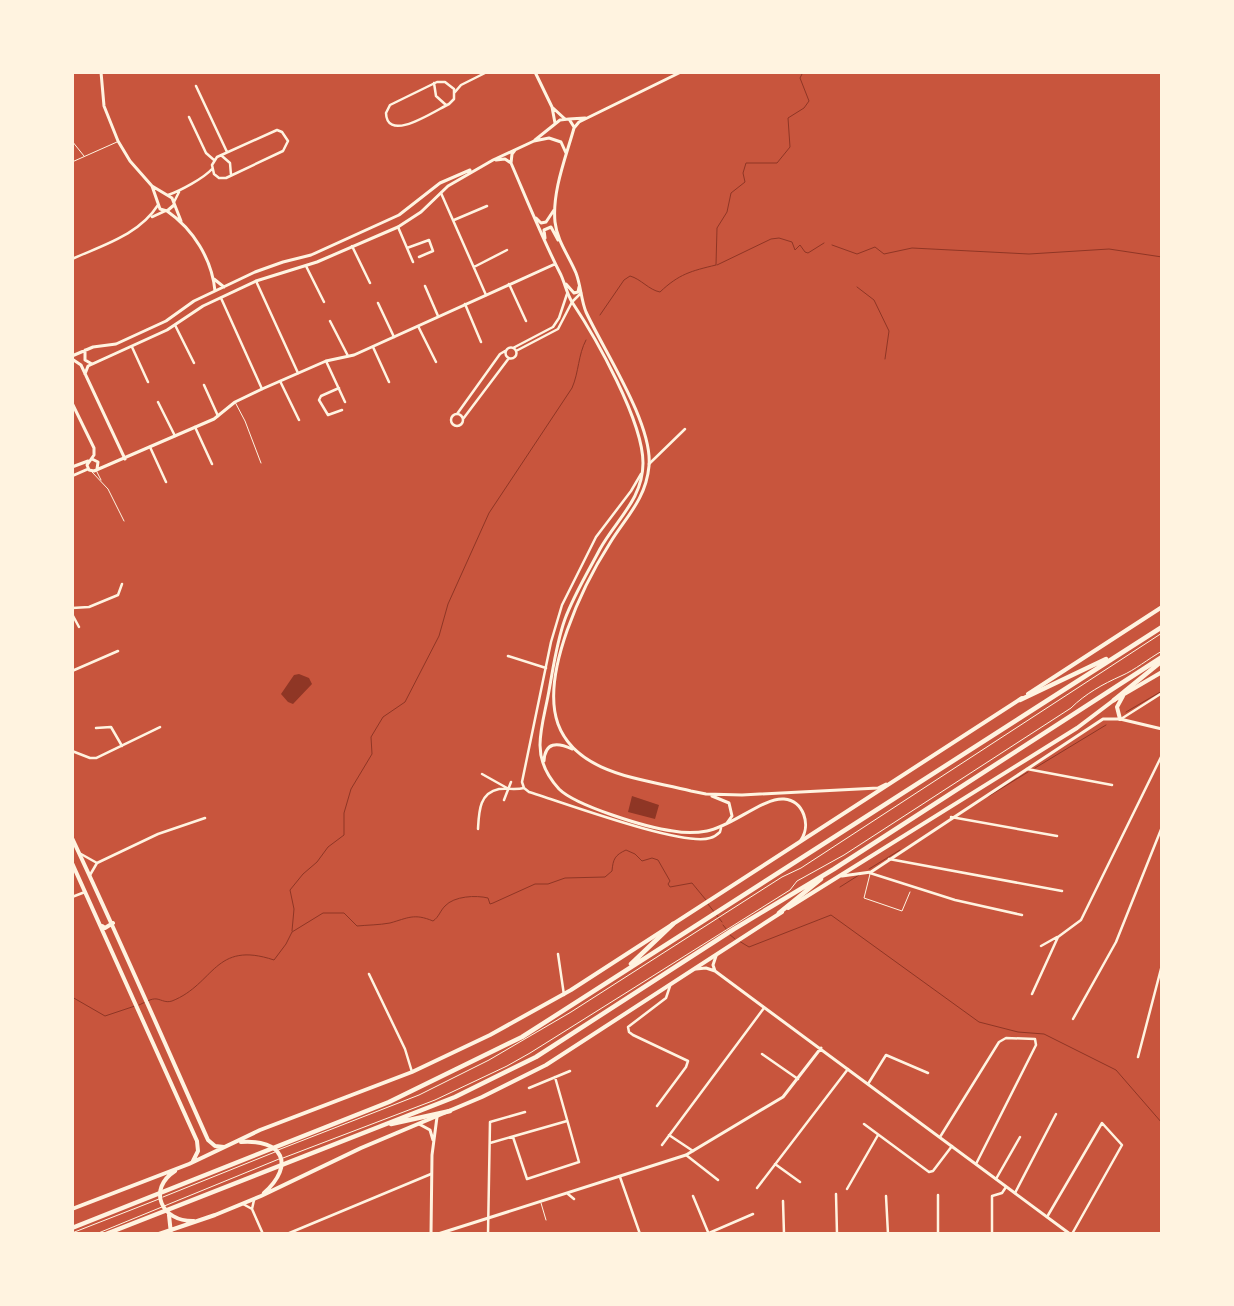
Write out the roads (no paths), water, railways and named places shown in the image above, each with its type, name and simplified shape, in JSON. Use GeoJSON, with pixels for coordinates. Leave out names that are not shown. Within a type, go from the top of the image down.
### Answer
{"type":"FeatureCollection","features":[{"type":"Feature","properties":{"kind":"highway"},"geometry":{"type":"LineString","coordinates":[[72,1228],[166,1193],[389,1102],[522,1037],[625,970],[725,911],[1162,627]]}},
{"type":"Feature","properties":{"kind":"highway"},"geometry":{"type":"LineString","coordinates":[[1020,700],[1119,654]]}},
{"type":"Feature","properties":{"kind":"highway"},"geometry":{"type":"LineString","coordinates":[[106,1234],[156,1211],[286,1159],[455,1097],[536,1057],[733,927],[834,869],[1162,657]]}},
{"type":"Feature","properties":{"kind":"highway"},"geometry":{"type":"LineString","coordinates":[[1114,700],[1162,661]]}},
{"type":"Feature","properties":{"kind":"highway"},"geometry":{"type":"LineString","coordinates":[[779,913],[834,869]]}},
{"type":"Feature","properties":{"kind":"highway"},"geometry":{"type":"LineString","coordinates":[[625,970],[673,924]]}},
{"type":"Feature","properties":{"kind":"highway"},"geometry":{"type":"LineString","coordinates":[[372,1129],[450,1111]]}},
{"type":"Feature","properties":{"kind":"main road"},"geometry":{"type":"LineString","coordinates":[[72,1209],[189,1164],[260,1130],[412,1072],[490,1035],[564,994],[1162,607]]}},
{"type":"Feature","properties":{"kind":"main road"},"geometry":{"type":"LineString","coordinates":[[159,1234],[171,1232],[261,1196],[331,1162],[482,1097],[546,1064],[670,986],[779,913],[1077,728],[1114,700],[1162,672]]}},
{"type":"Feature","properties":{"kind":"main road"},"geometry":{"type":"LineString","coordinates":[[1120,719],[1117,707],[1123,696]]}},
{"type":"Feature","properties":{"kind":"main road"},"geometry":{"type":"LineString","coordinates":[[72,838],[113,923],[148,1008],[208,1140],[215,1146],[229,1146]]}},
{"type":"Feature","properties":{"kind":"main road"},"geometry":{"type":"LineString","coordinates":[[73,863],[197,1141],[197,1155],[189,1164]]}},
{"type":"Feature","properties":{"kind":"main road"},"geometry":{"type":"LineString","coordinates":[[102,926],[105,928],[113,923]]}},
{"type":"Feature","properties":{"kind":"main road"},"geometry":{"type":"LineString","coordinates":[[238,1142],[254,1141],[268,1144],[272,1146],[280,1159],[282,1166],[280,1175],[261,1196]]}},
{"type":"Feature","properties":{"kind":"main road"},"geometry":{"type":"LineString","coordinates":[[171,1232],[170,1215],[161,1201],[162,1186],[171,1173],[181,1166]]}},
{"type":"Feature","properties":{"kind":"main road"},"geometry":{"type":"LineString","coordinates":[[170,1215],[186,1221],[199,1221]]}},
{"type":"Feature","properties":{"kind":"street"},"geometry":{"type":"LineString","coordinates":[[101,72],[104,106],[118,141],[130,162],[152,186],[174,203],[181,221],[198,244],[214,279],[216,291]]}},
{"type":"Feature","properties":{"kind":"street"},"geometry":{"type":"LineString","coordinates":[[460,86],[452,86],[441,81],[390,105],[386,113],[388,123],[393,126],[402,127],[446,105],[454,99],[455,92],[460,86],[487,72]]}},
{"type":"Feature","properties":{"kind":"street"},"geometry":{"type":"LineString","coordinates":[[535,72],[552,107],[555,123]]}},
{"type":"Feature","properties":{"kind":"street"},"geometry":{"type":"LineString","coordinates":[[532,212],[539,222],[546,222],[553,213],[574,128],[585,118],[681,72]]}},
{"type":"Feature","properties":{"kind":"street"},"geometry":{"type":"LineString","coordinates":[[434,84],[436,96],[446,105]]}},
{"type":"Feature","properties":{"kind":"street"},"geometry":{"type":"LineString","coordinates":[[196,86],[228,152]]}},
{"type":"Feature","properties":{"kind":"street"},"geometry":{"type":"LineString","coordinates":[[452,86],[455,92]]}},
{"type":"Feature","properties":{"kind":"street"},"geometry":{"type":"LineString","coordinates":[[552,107],[567,119],[574,128]]}},
{"type":"Feature","properties":{"kind":"street"},"geometry":{"type":"LineString","coordinates":[[189,116],[206,153],[214,160]]}},
{"type":"Feature","properties":{"kind":"street"},"geometry":{"type":"LineString","coordinates":[[125,459],[86,374],[80,364],[72,357],[86,350],[112,345],[168,320],[191,302],[278,263],[317,253],[375,227],[407,211],[446,179],[476,168],[534,141],[555,123],[567,119],[585,118]]}},
{"type":"Feature","properties":{"kind":"street"},"geometry":{"type":"LineString","coordinates":[[150,218],[158,203],[166,195],[179,192],[207,174],[212,169],[214,160],[221,155],[277,130],[285,135],[288,141],[283,151],[230,177],[219,178],[212,169]]}},
{"type":"Feature","properties":{"kind":"street"},"geometry":{"type":"LineString","coordinates":[[534,141],[555,138],[561,142],[567,155]]}},
{"type":"Feature","properties":{"kind":"street"},"geometry":{"type":"LineString","coordinates":[[510,163],[515,150]]}},
{"type":"Feature","properties":{"kind":"street"},"geometry":{"type":"LineString","coordinates":[[221,155],[230,163],[230,177]]}},
{"type":"Feature","properties":{"kind":"street"},"geometry":{"type":"LineString","coordinates":[[493,160],[505,159],[510,163],[572,302],[601,350],[638,430],[643,464],[636,498],[602,546],[564,621],[541,734],[540,750],[546,772],[560,790],[575,800],[631,820],[672,831],[691,833],[721,828],[768,802],[778,799],[788,800],[798,805],[805,817],[805,831],[801,841]]}},
{"type":"Feature","properties":{"kind":"street"},"geometry":{"type":"LineString","coordinates":[[86,374],[88,366],[176,325],[195,310],[256,281],[306,266],[398,227],[416,216],[441,193],[476,168]]}},
{"type":"Feature","properties":{"kind":"street"},"geometry":{"type":"LineString","coordinates":[[207,174],[214,174]]}},
{"type":"Feature","properties":{"kind":"street"},"geometry":{"type":"LineString","coordinates":[[152,186],[158,203],[181,221]]}},
{"type":"Feature","properties":{"kind":"street"},"geometry":{"type":"LineString","coordinates":[[72,259],[125,235],[150,218],[166,211],[174,203],[179,192]]}},
{"type":"Feature","properties":{"kind":"street"},"geometry":{"type":"LineString","coordinates":[[441,193],[486,295]]}},
{"type":"Feature","properties":{"kind":"street"},"geometry":{"type":"LineString","coordinates":[[556,200],[555,223],[576,274],[585,310],[613,364],[643,430],[649,464],[640,500],[601,559],[573,613],[565,637],[554,700],[557,722],[562,733],[575,750],[588,761],[600,767],[724,799],[732,809],[729,822],[721,828],[720,832],[709,839],[664,834],[529,792],[524,788],[522,782],[550,642],[562,604],[596,537],[631,491],[642,473]]}},
{"type":"Feature","properties":{"kind":"street"},"geometry":{"type":"LineString","coordinates":[[453,220],[487,206]]}},
{"type":"Feature","properties":{"kind":"street"},"geometry":{"type":"LineString","coordinates":[[375,227],[379,234]]}},
{"type":"Feature","properties":{"kind":"street"},"geometry":{"type":"LineString","coordinates":[[398,227],[413,262]]}},
{"type":"Feature","properties":{"kind":"street"},"geometry":{"type":"LineString","coordinates":[[545,243],[544,230],[551,227],[563,246]]}},
{"type":"Feature","properties":{"kind":"street"},"geometry":{"type":"LineString","coordinates":[[407,248],[429,240],[433,252],[419,257]]}},
{"type":"Feature","properties":{"kind":"street"},"geometry":{"type":"LineString","coordinates":[[352,246],[370,283]]}},
{"type":"Feature","properties":{"kind":"street"},"geometry":{"type":"LineString","coordinates":[[474,267],[507,250]]}},
{"type":"Feature","properties":{"kind":"street"},"geometry":{"type":"LineString","coordinates":[[72,476],[125,459],[218,416],[235,402],[262,389],[326,360],[348,356],[373,347],[555,264]]}},
{"type":"Feature","properties":{"kind":"street"},"geometry":{"type":"LineString","coordinates":[[306,266],[324,302]]}},
{"type":"Feature","properties":{"kind":"street"},"geometry":{"type":"LineString","coordinates":[[563,280],[576,293],[579,287],[576,274]]}},
{"type":"Feature","properties":{"kind":"street"},"geometry":{"type":"LineString","coordinates":[[214,279],[224,287]]}},
{"type":"Feature","properties":{"kind":"street"},"geometry":{"type":"LineString","coordinates":[[256,281],[298,373]]}},
{"type":"Feature","properties":{"kind":"street"},"geometry":{"type":"LineString","coordinates":[[509,284],[526,321]]}},
{"type":"Feature","properties":{"kind":"street"},"geometry":{"type":"LineString","coordinates":[[425,286],[438,316]]}},
{"type":"Feature","properties":{"kind":"street"},"geometry":{"type":"LineString","coordinates":[[516,351],[515,357],[509,358],[463,419],[460,426],[452,424],[452,417],[457,414],[500,354],[508,348],[513,348],[553,328],[559,318],[568,292]]}},
{"type":"Feature","properties":{"kind":"street"},"geometry":{"type":"LineString","coordinates":[[516,351],[558,329],[572,302],[582,293]]}},
{"type":"Feature","properties":{"kind":"street"},"geometry":{"type":"LineString","coordinates":[[221,298],[262,389]]}},
{"type":"Feature","properties":{"kind":"street"},"geometry":{"type":"LineString","coordinates":[[378,303],[394,337]]}},
{"type":"Feature","properties":{"kind":"street"},"geometry":{"type":"LineString","coordinates":[[465,304],[481,342]]}},
{"type":"Feature","properties":{"kind":"street"},"geometry":{"type":"LineString","coordinates":[[330,321],[348,356]]}},
{"type":"Feature","properties":{"kind":"street"},"geometry":{"type":"LineString","coordinates":[[176,325],[194,363]]}},
{"type":"Feature","properties":{"kind":"street"},"geometry":{"type":"LineString","coordinates":[[418,326],[436,362]]}},
{"type":"Feature","properties":{"kind":"street"},"geometry":{"type":"LineString","coordinates":[[148,329],[152,337]]}},
{"type":"Feature","properties":{"kind":"street"},"geometry":{"type":"LineString","coordinates":[[132,347],[148,382]]}},
{"type":"Feature","properties":{"kind":"street"},"geometry":{"type":"LineString","coordinates":[[373,347],[389,382]]}},
{"type":"Feature","properties":{"kind":"street"},"geometry":{"type":"LineString","coordinates":[[513,348],[516,351]]}},
{"type":"Feature","properties":{"kind":"street"},"geometry":{"type":"LineString","coordinates":[[86,350],[85,360],[92,364]]}},
{"type":"Feature","properties":{"kind":"street"},"geometry":{"type":"LineString","coordinates":[[506,351],[509,358]]}},
{"type":"Feature","properties":{"kind":"street"},"geometry":{"type":"LineString","coordinates":[[326,360],[345,402]]}},
{"type":"Feature","properties":{"kind":"street"},"geometry":{"type":"LineString","coordinates":[[280,381],[299,420]]}},
{"type":"Feature","properties":{"kind":"street"},"geometry":{"type":"LineString","coordinates":[[204,385],[218,416]]}},
{"type":"Feature","properties":{"kind":"street"},"geometry":{"type":"LineString","coordinates":[[339,388],[321,396],[319,400],[328,415],[342,410]]}},
{"type":"Feature","properties":{"kind":"street"},"geometry":{"type":"LineString","coordinates":[[158,402],[175,436]]}},
{"type":"Feature","properties":{"kind":"street"},"geometry":{"type":"LineString","coordinates":[[72,403],[94,448],[89,470]]}},
{"type":"Feature","properties":{"kind":"street"},"geometry":{"type":"LineString","coordinates":[[457,414],[463,419]]}},
{"type":"Feature","properties":{"kind":"street"},"geometry":{"type":"LineString","coordinates":[[195,427],[212,464]]}},
{"type":"Feature","properties":{"kind":"street"},"geometry":{"type":"LineString","coordinates":[[649,464],[685,429]]}},
{"type":"Feature","properties":{"kind":"street"},"geometry":{"type":"LineString","coordinates":[[150,447],[166,482]]}},
{"type":"Feature","properties":{"kind":"street"},"geometry":{"type":"LineString","coordinates":[[72,467],[90,460],[98,462],[97,469]]}},
{"type":"Feature","properties":{"kind":"street"},"geometry":{"type":"LineString","coordinates":[[72,608],[89,607],[118,595],[122,584]]}},
{"type":"Feature","properties":{"kind":"street"},"geometry":{"type":"LineString","coordinates":[[72,614],[79,628]]}},
{"type":"Feature","properties":{"kind":"street"},"geometry":{"type":"LineString","coordinates":[[72,671],[118,651]]}},
{"type":"Feature","properties":{"kind":"street"},"geometry":{"type":"LineString","coordinates":[[508,656],[546,668]]}},
{"type":"Feature","properties":{"kind":"street"},"geometry":{"type":"LineString","coordinates":[[1120,719],[1162,693]]}},
{"type":"Feature","properties":{"kind":"street"},"geometry":{"type":"LineString","coordinates":[[870,873],[952,816],[1100,720],[1120,719],[1162,729]]}},
{"type":"Feature","properties":{"kind":"street"},"geometry":{"type":"LineString","coordinates":[[96,728],[111,727],[122,746]]}},
{"type":"Feature","properties":{"kind":"street"},"geometry":{"type":"LineString","coordinates":[[72,751],[90,758],[96,758],[160,727]]}},
{"type":"Feature","properties":{"kind":"street"},"geometry":{"type":"LineString","coordinates":[[544,764],[547,748],[551,744],[558,743],[575,750]]}},
{"type":"Feature","properties":{"kind":"street"},"geometry":{"type":"LineString","coordinates":[[1041,946],[1058,937],[1081,920],[1162,755]]}},
{"type":"Feature","properties":{"kind":"street"},"geometry":{"type":"LineString","coordinates":[[1027,769],[1112,785]]}},
{"type":"Feature","properties":{"kind":"street"},"geometry":{"type":"LineString","coordinates":[[482,774],[509,789]]}},
{"type":"Feature","properties":{"kind":"street"},"geometry":{"type":"LineString","coordinates":[[706,794],[742,795],[878,788],[896,780]]}},
{"type":"Feature","properties":{"kind":"street"},"geometry":{"type":"LineString","coordinates":[[504,800],[511,782]]}},
{"type":"Feature","properties":{"kind":"street"},"geometry":{"type":"LineString","coordinates":[[478,828],[484,797],[497,790],[524,788]]}},
{"type":"Feature","properties":{"kind":"street"},"geometry":{"type":"LineString","coordinates":[[952,816],[1057,836]]}},
{"type":"Feature","properties":{"kind":"street"},"geometry":{"type":"LineString","coordinates":[[90,875],[97,863],[158,834],[172,831],[205,818]]}},
{"type":"Feature","properties":{"kind":"street"},"geometry":{"type":"LineString","coordinates":[[1073,1019],[1116,942],[1162,827]]}},
{"type":"Feature","properties":{"kind":"street"},"geometry":{"type":"LineString","coordinates":[[80,854],[97,863]]}},
{"type":"Feature","properties":{"kind":"street"},"geometry":{"type":"LineString","coordinates":[[888,859],[1062,891]]}},
{"type":"Feature","properties":{"kind":"street"},"geometry":{"type":"LineString","coordinates":[[839,876],[870,873],[946,898],[1022,915]]}},
{"type":"Feature","properties":{"kind":"street"},"geometry":{"type":"LineString","coordinates":[[72,897],[86,892]]}},
{"type":"Feature","properties":{"kind":"street"},"geometry":{"type":"LineString","coordinates":[[1032,994],[1058,937]]}},
{"type":"Feature","properties":{"kind":"street"},"geometry":{"type":"LineString","coordinates":[[558,954],[564,994]]}},
{"type":"Feature","properties":{"kind":"street"},"geometry":{"type":"LineString","coordinates":[[715,971],[713,963],[717,954]]}},
{"type":"Feature","properties":{"kind":"street"},"geometry":{"type":"LineString","coordinates":[[1138,1057],[1162,965]]}},
{"type":"Feature","properties":{"kind":"street"},"geometry":{"type":"LineString","coordinates":[[695,969],[706,968],[715,971],[821,1048],[1006,1188],[1071,1234],[1121,1146],[1121,1142],[1102,1123],[1047,1216]]}},
{"type":"Feature","properties":{"kind":"street"},"geometry":{"type":"LineString","coordinates":[[369,974],[404,1049],[412,1072]]}},
{"type":"Feature","properties":{"kind":"street"},"geometry":{"type":"LineString","coordinates":[[657,1106],[686,1067],[688,1061],[633,1035],[628,1027],[666,998],[670,986]]}},
{"type":"Feature","properties":{"kind":"street"},"geometry":{"type":"LineString","coordinates":[[662,1145],[764,1008]]}},
{"type":"Feature","properties":{"kind":"street"},"geometry":{"type":"LineString","coordinates":[[940,1137],[999,1042],[1006,1038],[1035,1039],[1036,1045],[976,1164]]}},
{"type":"Feature","properties":{"kind":"street"},"geometry":{"type":"LineString","coordinates":[[438,1234],[686,1155],[779,1100],[798,1079],[821,1048]]}},
{"type":"Feature","properties":{"kind":"street"},"geometry":{"type":"LineString","coordinates":[[762,1054],[798,1079]]}},
{"type":"Feature","properties":{"kind":"street"},"geometry":{"type":"LineString","coordinates":[[868,1084],[886,1055],[928,1073]]}},
{"type":"Feature","properties":{"kind":"street"},"geometry":{"type":"LineString","coordinates":[[757,1188],[848,1069]]}},
{"type":"Feature","properties":{"kind":"street"},"geometry":{"type":"LineString","coordinates":[[529,1088],[570,1071]]}},
{"type":"Feature","properties":{"kind":"street"},"geometry":{"type":"LineString","coordinates":[[513,1137],[525,1177],[530,1179],[580,1162],[555,1077]]}},
{"type":"Feature","properties":{"kind":"street"},"geometry":{"type":"LineString","coordinates":[[488,1234],[490,1122],[525,1112]]}},
{"type":"Feature","properties":{"kind":"street"},"geometry":{"type":"LineString","coordinates":[[1015,1194],[1056,1114]]}},
{"type":"Feature","properties":{"kind":"street"},"geometry":{"type":"LineString","coordinates":[[432,1234],[434,1143],[437,1116]]}},
{"type":"Feature","properties":{"kind":"street"},"geometry":{"type":"LineString","coordinates":[[490,1143],[568,1121]]}},
{"type":"Feature","properties":{"kind":"street"},"geometry":{"type":"LineString","coordinates":[[418,1124],[430,1130],[434,1143]]}},
{"type":"Feature","properties":{"kind":"street"},"geometry":{"type":"LineString","coordinates":[[864,1124],[929,1172],[933,1171],[952,1146]]}},
{"type":"Feature","properties":{"kind":"street"},"geometry":{"type":"LineString","coordinates":[[669,1135],[693,1151]]}},
{"type":"Feature","properties":{"kind":"street"},"geometry":{"type":"LineString","coordinates":[[847,1189],[878,1135]]}},
{"type":"Feature","properties":{"kind":"street"},"geometry":{"type":"LineString","coordinates":[[996,1179],[1020,1137]]}},
{"type":"Feature","properties":{"kind":"street"},"geometry":{"type":"LineString","coordinates":[[686,1155],[718,1180]]}},
{"type":"Feature","properties":{"kind":"street"},"geometry":{"type":"LineString","coordinates":[[775,1164],[800,1182]]}},
{"type":"Feature","properties":{"kind":"street"},"geometry":{"type":"LineString","coordinates":[[287,1234],[433,1174]]}},
{"type":"Feature","properties":{"kind":"street"},"geometry":{"type":"LineString","coordinates":[[620,1177],[640,1234]]}},
{"type":"Feature","properties":{"kind":"street"},"geometry":{"type":"LineString","coordinates":[[992,1234],[992,1196],[1002,1193],[1006,1188]]}},
{"type":"Feature","properties":{"kind":"street"},"geometry":{"type":"LineString","coordinates":[[836,1194],[836,1234]]}},
{"type":"Feature","properties":{"kind":"street"},"geometry":{"type":"LineString","coordinates":[[938,1195],[938,1234]]}},
{"type":"Feature","properties":{"kind":"street"},"geometry":{"type":"LineString","coordinates":[[693,1196],[709,1233],[753,1214]]}},
{"type":"Feature","properties":{"kind":"street"},"geometry":{"type":"LineString","coordinates":[[886,1196],[888,1234]]}},
{"type":"Feature","properties":{"kind":"street"},"geometry":{"type":"LineString","coordinates":[[254,1199],[252,1209],[263,1234]]}},
{"type":"Feature","properties":{"kind":"street"},"geometry":{"type":"LineString","coordinates":[[783,1201],[784,1234]]}},
{"type":"Feature","properties":{"kind":"street"},"geometry":{"type":"LineString","coordinates":[[242,1204],[252,1209]]}},
{"type":"Feature","properties":{"kind":"lane"},"geometry":{"type":"LineString","coordinates":[[72,162],[118,141]]}},
{"type":"Feature","properties":{"kind":"lane"},"geometry":{"type":"LineString","coordinates":[[72,142],[84,156]]}},
{"type":"Feature","properties":{"kind":"lane"},"geometry":{"type":"LineString","coordinates":[[235,402],[246,421],[261,463]]}},
{"type":"Feature","properties":{"kind":"lane"},"geometry":{"type":"LineString","coordinates":[[97,469],[101,481]]}},
{"type":"Feature","properties":{"kind":"lane"},"geometry":{"type":"LineString","coordinates":[[89,470],[108,489],[124,520]]}},
{"type":"Feature","properties":{"kind":"lane"},"geometry":{"type":"LineString","coordinates":[[725,911],[801,868],[831,846],[1162,632]]}},
{"type":"Feature","properties":{"kind":"lane"},"geometry":{"type":"LineString","coordinates":[[733,927],[790,890],[797,881],[844,855],[1063,714],[1080,699],[1162,650]]}},
{"type":"Feature","properties":{"kind":"lane"},"geometry":{"type":"LineString","coordinates":[[870,873],[864,898],[902,911],[910,892]]}},
{"type":"Feature","properties":{"kind":"lane"},"geometry":{"type":"LineString","coordinates":[[281,1147],[419,1095],[489,1060],[571,1012],[708,921]]}},
{"type":"Feature","properties":{"kind":"lane"},"geometry":{"type":"LineString","coordinates":[[286,1159],[435,1100],[507,1066],[719,936]]}},
{"type":"Feature","properties":{"kind":"lane"},"geometry":{"type":"LineString","coordinates":[[72,1233],[150,1199]]}},
{"type":"Feature","properties":{"kind":"lane"},"geometry":{"type":"LineString","coordinates":[[541,1202],[546,1220]]}},
{"type":"Feature","properties":{"kind":"lane"},"geometry":{"type":"LineString","coordinates":[[96,1234],[156,1211]]}},
{"type":"Feature","properties":{"kind":"waterway"},"geometry":{"type":"LineString","coordinates":[[600,315],[624,280],[630,276],[660,292],[673,281],[686,274],[716,265],[717,228],[727,212],[731,193],[745,182],[743,173],[746,163],[777,163],[790,147],[788,118],[804,108],[809,101],[800,78],[803,72]]}},
{"type":"Feature","properties":{"kind":"waterway"},"geometry":{"type":"LineString","coordinates":[[717,265],[771,239],[779,238],[792,242],[795,250],[800,245],[808,253],[824,243]]}},
{"type":"Feature","properties":{"kind":"waterway"},"geometry":{"type":"LineString","coordinates":[[832,245],[857,254],[875,247],[884,254],[912,248],[1029,254],[1109,249],[1162,257]]}},
{"type":"Feature","properties":{"kind":"waterway"},"geometry":{"type":"LineString","coordinates":[[857,287],[874,300],[889,331],[885,359]]}},
{"type":"Feature","properties":{"kind":"waterway"},"geometry":{"type":"LineString","coordinates":[[292,931],[294,909],[290,890],[303,874],[317,862],[328,847],[344,835],[344,813],[351,789],[372,754],[371,737],[383,717],[405,702],[439,636],[448,604],[489,513],[572,388],[586,340]]}},
{"type":"Feature","properties":{"kind":"waterway"},"geometry":{"type":"LineString","coordinates":[[1126,712],[1162,691]]}},
{"type":"Feature","properties":{"kind":"waterway"},"geometry":{"type":"LineString","coordinates":[[1035,768],[1106,725]]}},
{"type":"Feature","properties":{"kind":"waterway"},"geometry":{"type":"LineString","coordinates":[[989,796],[1028,772]]}},
{"type":"Feature","properties":{"kind":"waterway"},"geometry":{"type":"LineString","coordinates":[[139,1005],[155,999],[166,1002],[172,1001],[186,994],[227,960],[239,956],[254,955],[274,960],[292,932],[323,913],[344,913],[357,926],[386,924],[416,917],[433,921],[445,906],[459,898],[483,897],[488,898],[490,904],[535,884],[548,884],[565,878],[605,877],[612,871],[615,858],[626,850],[635,854],[642,861],[652,858],[658,860],[670,881],[668,884],[670,887],[692,883],[706,900]]}},
{"type":"Feature","properties":{"kind":"waterway"},"geometry":{"type":"LineString","coordinates":[[869,869],[900,850]]}},
{"type":"Feature","properties":{"kind":"waterway"},"geometry":{"type":"LineString","coordinates":[[840,887],[859,875]]}},
{"type":"Feature","properties":{"kind":"waterway"},"geometry":{"type":"LineString","coordinates":[[708,904],[722,922]]}},
{"type":"Feature","properties":{"kind":"waterway"},"geometry":{"type":"LineString","coordinates":[[739,941],[749,947],[831,915],[979,1022],[1018,1032],[1044,1034],[1116,1070],[1162,1123]]}},
{"type":"Feature","properties":{"kind":"waterway"},"geometry":{"type":"LineString","coordinates":[[723,925],[727,930]]}},
{"type":"Feature","properties":{"kind":"waterway"},"geometry":{"type":"LineString","coordinates":[[729,934],[735,939]]}},
{"type":"Feature","properties":{"kind":"waterway"},"geometry":{"type":"LineString","coordinates":[[72,997],[105,1016],[135,1006]]}}]}
